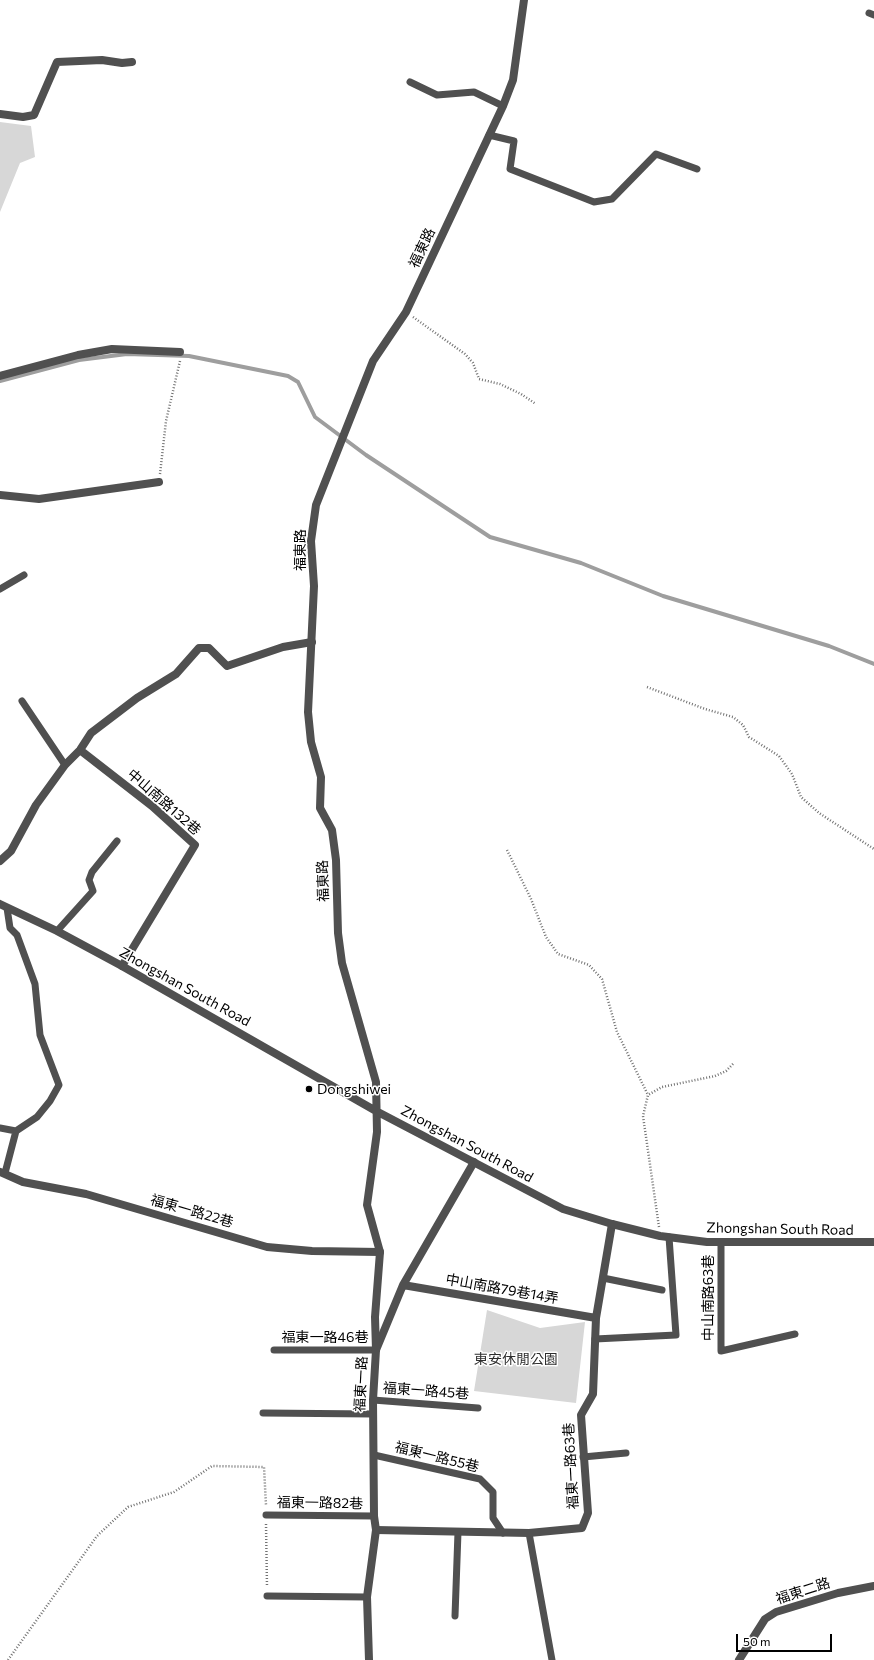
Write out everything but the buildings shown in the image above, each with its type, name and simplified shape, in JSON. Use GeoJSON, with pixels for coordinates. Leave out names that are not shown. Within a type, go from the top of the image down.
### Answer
{"type":"FeatureCollection","features":[{"type":"Feature","properties":{"kind":"street","name":"福東路"},"geometry":{"type":"LineString","coordinates":[[376,1111],[376,1082],[342,963],[338,933],[336,860],[332,830],[320,808],[321,777],[311,742],[308,712],[314,586],[310,541],[316,506],[373,361],[406,312],[503,106],[513,80],[524,0]]}},
{"type":"Feature","properties":{"kind":"street"},"geometry":{"type":"LineString","coordinates":[[0,114],[23,117],[34,115],[57,62],[102,60],[122,63],[132,62]]}},
{"type":"Feature","properties":{"kind":"street"},"geometry":{"type":"LineString","coordinates":[[0,376],[78,355],[112,349],[180,352]]}},
{"type":"Feature","properties":{"kind":"street"},"geometry":{"type":"LineString","coordinates":[[0,495],[39,499],[159,482]]}},
{"type":"Feature","properties":{"kind":"street"},"geometry":{"type":"LineString","coordinates":[[0,861],[11,851],[36,805],[65,765],[80,750],[90,734],[137,698],[176,674],[199,648],[209,648],[227,666],[283,647],[312,642]]}},
{"type":"Feature","properties":{"kind":"street","name":"中山南路132巷"},"geometry":{"type":"LineString","coordinates":[[80,750],[152,806],[195,845],[122,966]]}},
{"type":"Feature","properties":{"kind":"street","name":"Zhongshan South Road"},"geometry":{"type":"LineString","coordinates":[[4,906],[57,931],[122,966],[376,1111],[563,1209],[612,1224],[669,1237],[721,1242],[874,1242]]}},
{"type":"Feature","properties":{"kind":"street","name":"福東一路"},"geometry":{"type":"LineString","coordinates":[[369,1660],[367,1597],[376,1530],[374,1516],[372,1414],[376,1350],[375,1317],[380,1252],[367,1205],[377,1132],[376,1111]]}},
{"type":"Feature","properties":{"kind":"street"},"geometry":{"type":"LineString","coordinates":[[376,1350],[403,1285],[474,1162]]}},
{"type":"Feature","properties":{"kind":"street","name":"福東一路22巷"},"geometry":{"type":"LineString","coordinates":[[2,1172],[23,1182],[86,1194],[267,1247],[312,1251],[380,1252]]}},
{"type":"Feature","properties":{"kind":"street","name":"福東一路63巷"},"geometry":{"type":"LineString","coordinates":[[376,1530],[529,1533],[582,1528],[588,1513],[581,1415],[593,1394],[596,1318],[612,1224]]}},
{"type":"Feature","properties":{"kind":"street","name":"中山南路79巷14弄"},"geometry":{"type":"LineString","coordinates":[[403,1285],[596,1318]]}},
{"type":"Feature","properties":{"kind":"street","name":"福東二路"},"geometry":{"type":"LineString","coordinates":[[739,1660],[765,1619],[776,1612],[838,1593],[874,1586]]}},
{"type":"Feature","properties":{"kind":"lane"},"geometry":{"type":"LineString","coordinates":[[410,82],[437,95],[474,92],[503,106]]}},
{"type":"Feature","properties":{"kind":"lane"},"geometry":{"type":"LineString","coordinates":[[489,135],[514,141],[510,169],[594,202],[612,199],[656,154],[697,169]]}},
{"type":"Feature","properties":{"kind":"lane"},"geometry":{"type":"LineString","coordinates":[[0,589],[24,575]]}},
{"type":"Feature","properties":{"kind":"lane"},"geometry":{"type":"LineString","coordinates":[[22,701],[65,765]]}},
{"type":"Feature","properties":{"kind":"lane"},"geometry":{"type":"LineString","coordinates":[[57,931],[93,891],[89,880],[92,872],[117,841]]}},
{"type":"Feature","properties":{"kind":"lane"},"geometry":{"type":"LineString","coordinates":[[2,1172],[16,1131],[36,1117],[50,1100],[59,1085],[40,1035],[35,984],[17,935],[10,928],[4,906]]}},
{"type":"Feature","properties":{"kind":"lane"},"geometry":{"type":"LineString","coordinates":[[0,1128],[16,1131]]}},
{"type":"Feature","properties":{"kind":"lane"},"geometry":{"type":"LineString","coordinates":[[595,1339],[676,1335],[669,1237]]}},
{"type":"Feature","properties":{"kind":"lane","name":"中山南路63巷"},"geometry":{"type":"LineString","coordinates":[[721,1242],[721,1351],[795,1334]]}},
{"type":"Feature","properties":{"kind":"lane"},"geometry":{"type":"LineString","coordinates":[[603,1278],[662,1290]]}},
{"type":"Feature","properties":{"kind":"lane","name":"福東一路46巷"},"geometry":{"type":"LineString","coordinates":[[274,1350],[376,1350]]}},
{"type":"Feature","properties":{"kind":"lane","name":"福東一路45巷"},"geometry":{"type":"LineString","coordinates":[[373,1400],[478,1408]]}},
{"type":"Feature","properties":{"kind":"lane"},"geometry":{"type":"LineString","coordinates":[[263,1413],[372,1414]]}},
{"type":"Feature","properties":{"kind":"lane"},"geometry":{"type":"LineString","coordinates":[[583,1458],[626,1453]]}},
{"type":"Feature","properties":{"kind":"lane","name":"福東一路55巷"},"geometry":{"type":"LineString","coordinates":[[374,1455],[480,1479],[493,1492],[493,1518],[503,1533]]}},
{"type":"Feature","properties":{"kind":"lane","name":"福東一路82巷"},"geometry":{"type":"LineString","coordinates":[[266,1515],[374,1516]]}},
{"type":"Feature","properties":{"kind":"lane"},"geometry":{"type":"LineString","coordinates":[[456,1616],[458,1532]]}},
{"type":"Feature","properties":{"kind":"lane"},"geometry":{"type":"LineString","coordinates":[[529,1533],[552,1660]]}},
{"type":"Feature","properties":{"kind":"lane"},"geometry":{"type":"LineString","coordinates":[[267,1596],[367,1597]]}},
{"type":"Feature","properties":{"kind":"path"},"geometry":{"type":"LineString","coordinates":[[406,312],[466,354],[473,363],[479,379],[500,384],[521,394],[536,404]]}},
{"type":"Feature","properties":{"kind":"path"},"geometry":{"type":"LineString","coordinates":[[159,482],[166,421],[179,368]]}},
{"type":"Feature","properties":{"kind":"path"},"geometry":{"type":"LineString","coordinates":[[647,686],[705,709],[733,717],[743,725],[749,737],[779,756],[792,774],[801,797],[819,813],[874,849]]}},
{"type":"Feature","properties":{"kind":"path"},"geometry":{"type":"LineString","coordinates":[[507,850],[531,899],[546,937],[558,954],[589,965],[602,979],[617,1032],[648,1095],[643,1116],[660,1236]]}},
{"type":"Feature","properties":{"kind":"path"},"geometry":{"type":"LineString","coordinates":[[648,1095],[662,1087],[715,1076],[726,1071],[734,1063]]}},
{"type":"Feature","properties":{"kind":"path"},"geometry":{"type":"LineString","coordinates":[[8,1660],[97,1536],[128,1507],[174,1492],[212,1466],[264,1467],[267,1596]]}},
{"type":"Feature","properties":{"kind":"green space"},"geometry":{"type":"Polygon","coordinates":[[[0,122],[31,126],[35,157],[20,163],[0,212],[0,122]]]}},
{"type":"Feature","properties":{"kind":"green space","name":"東安休閒公園"},"geometry":{"type":"Polygon","coordinates":[[[487,1310],[540,1328],[585,1322],[576,1403],[474,1391],[487,1310]]]}},
{"type":"Feature","properties":{"kind":"waterway"},"geometry":{"type":"LineString","coordinates":[[0,381],[79,360],[127,354],[189,356],[288,376],[298,382],[315,417],[366,455],[490,537],[581,563],[663,596],[829,646],[874,664]]}},
{"type":"Feature","properties":{"kind":"place","name":"Dongshiwei"},"geometry":{"type":"Point","coordinates":[309,1089]}}]}
